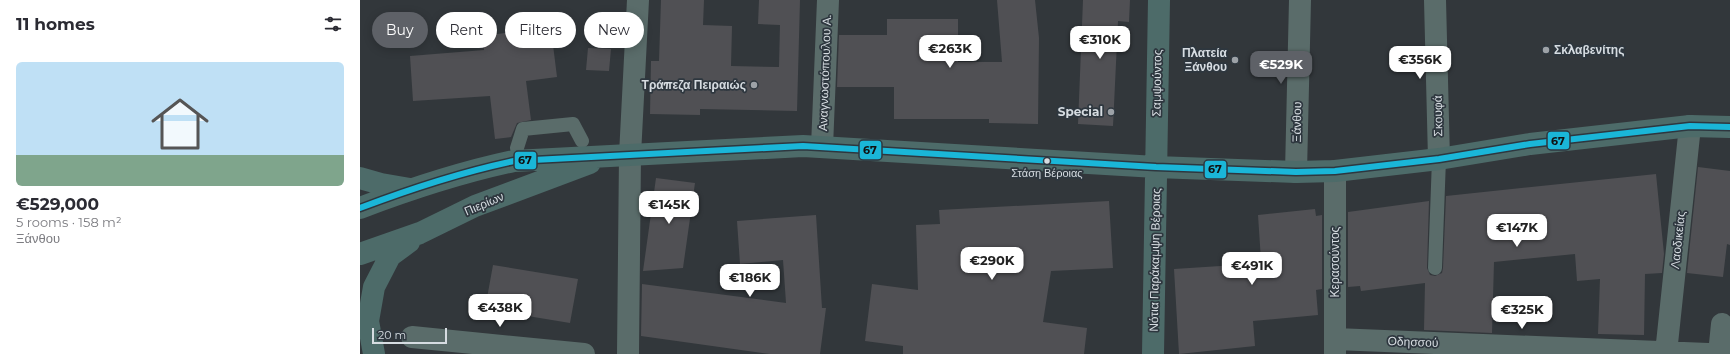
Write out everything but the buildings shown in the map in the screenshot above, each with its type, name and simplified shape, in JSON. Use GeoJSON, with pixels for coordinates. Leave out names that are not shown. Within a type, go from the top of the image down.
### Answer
{"type":"FeatureCollection","features":[{"type":"Feature","properties":{"kind":"main road","name":"Σαμψούντος"},"geometry":{"type":"LineString","coordinates":[[1156,167],[1159,0]]}},
{"type":"Feature","properties":{"kind":"main road","name":"Πιερίων"},"geometry":{"type":"LineString","coordinates":[[360,208],[411,189],[489,166],[514,161],[803,146],[1156,167],[1296,172],[1335,170],[1439,159],[1530,144],[1690,126],[1730,127]]}},
{"type":"Feature","properties":{"kind":"main road","name":"Πιερίων"},"geometry":{"type":"LineString","coordinates":[[360,254],[420,233],[475,206],[608,156]]}},
{"type":"Feature","properties":{"kind":"main road","name":"Νότια Παράκαμψη Βέροιας"},"geometry":{"type":"LineString","coordinates":[[1153,354],[1156,167]]}},
{"type":"Feature","properties":{"kind":"main road"},"geometry":{"type":"LineString","coordinates":[[360,178],[381,184],[411,189]]}},
{"type":"Feature","properties":{"kind":"main road"},"geometry":{"type":"LineString","coordinates":[[374,354],[368,321],[374,287],[390,256],[420,233]]}},
{"type":"Feature","properties":{"kind":"main road"},"geometry":{"type":"LineString","coordinates":[[360,322],[374,354]]}},
{"type":"Feature","properties":{"kind":"street"},"geometry":{"type":"LineString","coordinates":[[628,354],[630,155],[638,0]]}},
{"type":"Feature","properties":{"kind":"street","name":"Αναγνωστόπουλου Α."},"geometry":{"type":"LineString","coordinates":[[822,147],[828,0]]}},
{"type":"Feature","properties":{"kind":"street","name":"Ξάνθου"},"geometry":{"type":"LineString","coordinates":[[1296,172],[1300,0]]}},
{"type":"Feature","properties":{"kind":"street","name":"Σκουφά"},"geometry":{"type":"LineString","coordinates":[[1435,0],[1439,159]]}},
{"type":"Feature","properties":{"kind":"street","name":"Λαοδικείας"},"geometry":{"type":"LineString","coordinates":[[1666,353],[1690,126]]}},
{"type":"Feature","properties":{"kind":"street","name":"Κερασούντος"},"geometry":{"type":"LineString","coordinates":[[1335,170],[1335,346]]}},
{"type":"Feature","properties":{"kind":"street"},"geometry":{"type":"LineString","coordinates":[[1719,354],[1722,324]]}},
{"type":"Feature","properties":{"kind":"street"},"geometry":{"type":"LineString","coordinates":[[412,337],[584,354]]}},
{"type":"Feature","properties":{"kind":"street","name":"Οδησσού"},"geometry":{"type":"LineString","coordinates":[[1335,346],[1708,354]]}},
{"type":"Feature","properties":{"kind":"lane"},"geometry":{"type":"LineString","coordinates":[[517,148],[523,129],[530,128],[573,124],[582,141]]}},
{"type":"Feature","properties":{"kind":"lane"},"geometry":{"type":"LineString","coordinates":[[1435,268],[1439,159]]}},
{"type":"Feature","properties":{"kind":"transit line","name":"67"},"geometry":{"type":"LineString","coordinates":[[360,208],[398,194],[475,170],[514,161],[803,146],[1156,167],[1296,172],[1335,171],[1439,159],[1530,144],[1690,126],[1730,127]]}},
{"type":"Feature","properties":{"kind":"place","name":"Σκλαβενίτης"},"geometry":{"type":"Point","coordinates":[1546,50]}},
{"type":"Feature","properties":{"kind":"place","name":"Πλατεία Ξάνθου"},"geometry":{"type":"Point","coordinates":[1235,60]}},
{"type":"Feature","properties":{"kind":"place","name":"Τράπεζα Πειραιώς"},"geometry":{"type":"Point","coordinates":[754,85]}},
{"type":"Feature","properties":{"kind":"place","name":"Special"},"geometry":{"type":"Point","coordinates":[1111,112]}},
{"type":"Feature","properties":{"kind":"place","name":"Στάση Βέροιας"},"geometry":{"type":"Point","coordinates":[1047,161]}}]}
